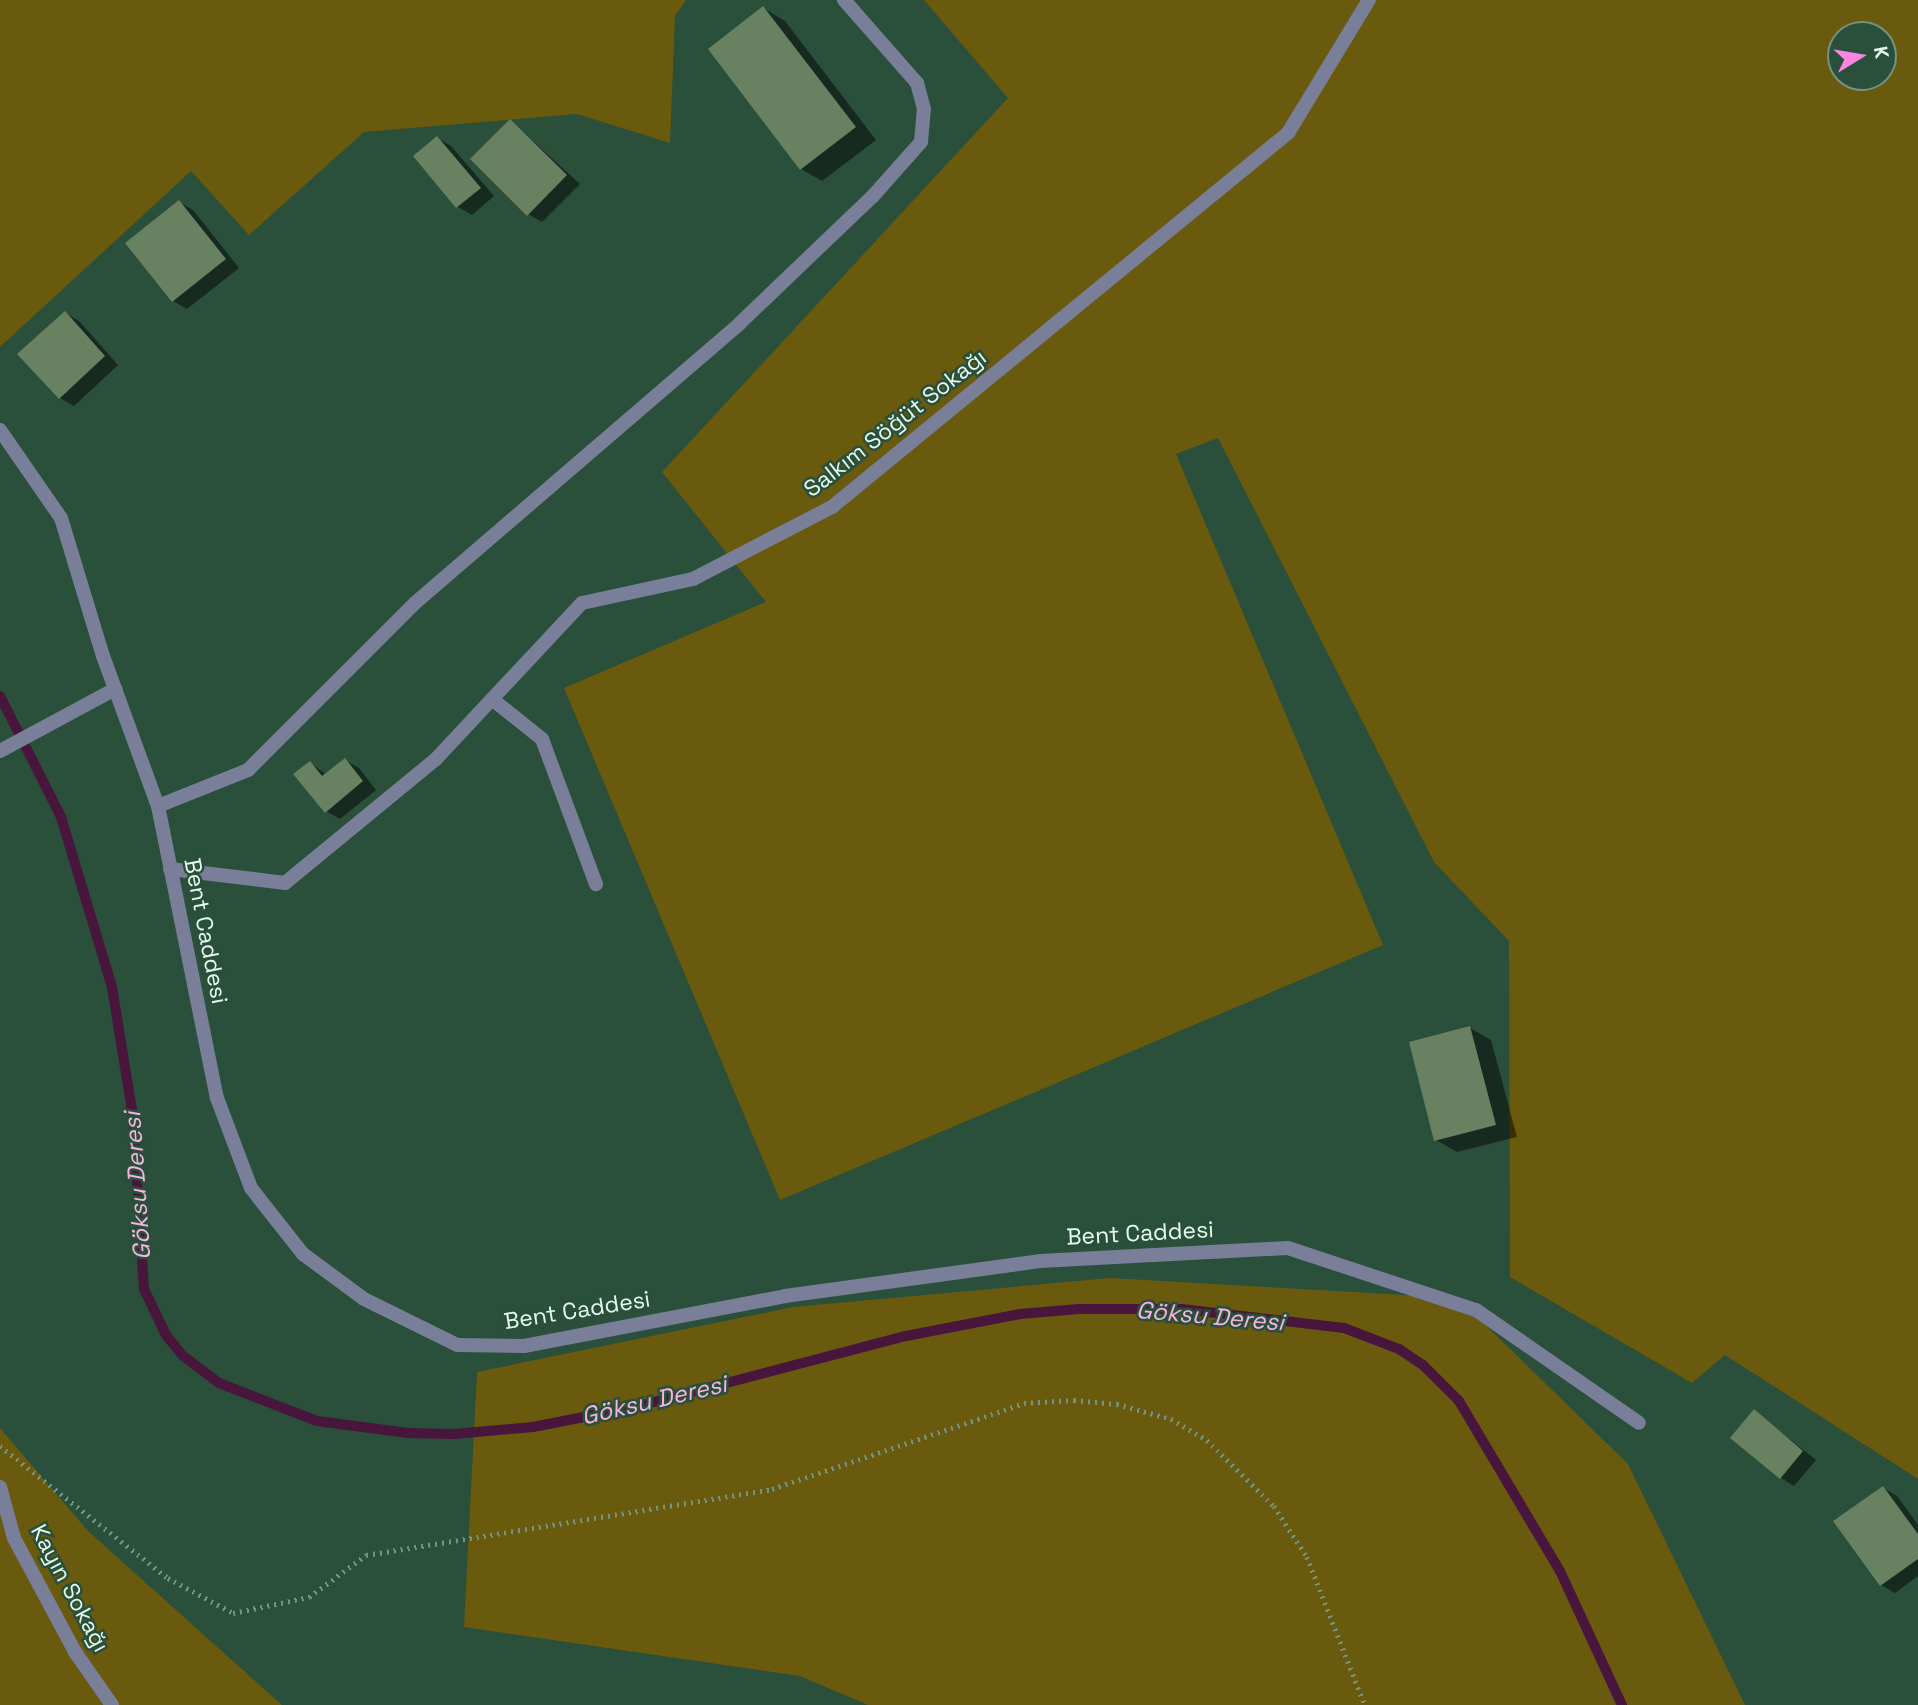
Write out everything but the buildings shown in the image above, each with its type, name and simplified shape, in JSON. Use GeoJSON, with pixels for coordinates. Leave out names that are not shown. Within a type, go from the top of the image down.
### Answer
{"type":"FeatureCollection","features":[{"type":"Feature","properties":{"kind":"street"},"geometry":{"type":"LineString","coordinates":[[158,806],[248,770],[415,603],[740,323],[873,196],[921,142],[924,109],[917,83],[844,0]]}},
{"type":"Feature","properties":{"kind":"street","name":"Salkım Söğüt Sokağı"},"geometry":{"type":"LineString","coordinates":[[170,869],[285,883],[435,760],[582,603],[693,579],[832,507],[1288,133],[1370,0]]}},
{"type":"Feature","properties":{"kind":"street","name":"Bent Caddesi"},"geometry":{"type":"LineString","coordinates":[[0,430],[61,518],[114,689],[158,806],[217,1098],[251,1188],[303,1254],[364,1299],[457,1345],[524,1346],[785,1296],[1040,1261],[1289,1248],[1476,1310],[1639,1423]]}},
{"type":"Feature","properties":{"kind":"street"},"geometry":{"type":"LineString","coordinates":[[0,751],[114,689]]}},
{"type":"Feature","properties":{"kind":"street"},"geometry":{"type":"LineString","coordinates":[[492,699],[542,739],[596,884]]}},
{"type":"Feature","properties":{"kind":"street","name":"Kayın Sokağı"},"geometry":{"type":"LineString","coordinates":[[0,1487],[14,1538],[75,1652],[111,1705]]}},
{"type":"Feature","properties":{"kind":"path"},"geometry":{"type":"LineString","coordinates":[[0,1446],[168,1578],[233,1613],[309,1597],[366,1555],[772,1489],[1024,1403],[1074,1400],[1117,1404],[1171,1419],[1207,1440],[1274,1506],[1313,1569],[1365,1705]]}},
{"type":"Feature","properties":{"kind":"shaded area"},"geometry":{"type":"Polygon","coordinates":[[[0,0],[686,0],[675,16],[670,143],[577,114],[364,132],[249,235],[191,171],[0,347],[0,0]]]}},
{"type":"Feature","properties":{"kind":"shaded area"},"geometry":{"type":"Polygon","coordinates":[[[924,0],[1918,0],[1918,1479],[1725,1355],[1692,1383],[1510,1277],[1509,941],[1434,862],[1218,438],[1176,454],[1383,945],[780,1200],[564,688],[766,602],[662,472],[1008,98],[924,0]]]}},
{"type":"Feature","properties":{"kind":"shaded area"},"geometry":{"type":"Polygon","coordinates":[[[1110,1278],[1458,1298],[1628,1464],[1745,1705],[868,1705],[800,1676],[464,1627],[477,1372],[793,1307],[1110,1278]]]}},
{"type":"Feature","properties":{"kind":"shaded area"},"geometry":{"type":"Polygon","coordinates":[[[0,1428],[88,1531],[282,1705],[0,1705],[0,1428]]]}},
{"type":"Feature","properties":{"kind":"waterway","name":"Göksu Deresi"},"geometry":{"type":"LineString","coordinates":[[0,696],[61,817],[112,987],[133,1116],[144,1289],[166,1335],[182,1355],[219,1383],[317,1421],[408,1433],[454,1434],[533,1427],[635,1407],[906,1336],[1020,1314],[1079,1309],[1182,1309],[1344,1328],[1399,1349],[1423,1365],[1459,1401],[1560,1571],[1622,1705]]}}]}
